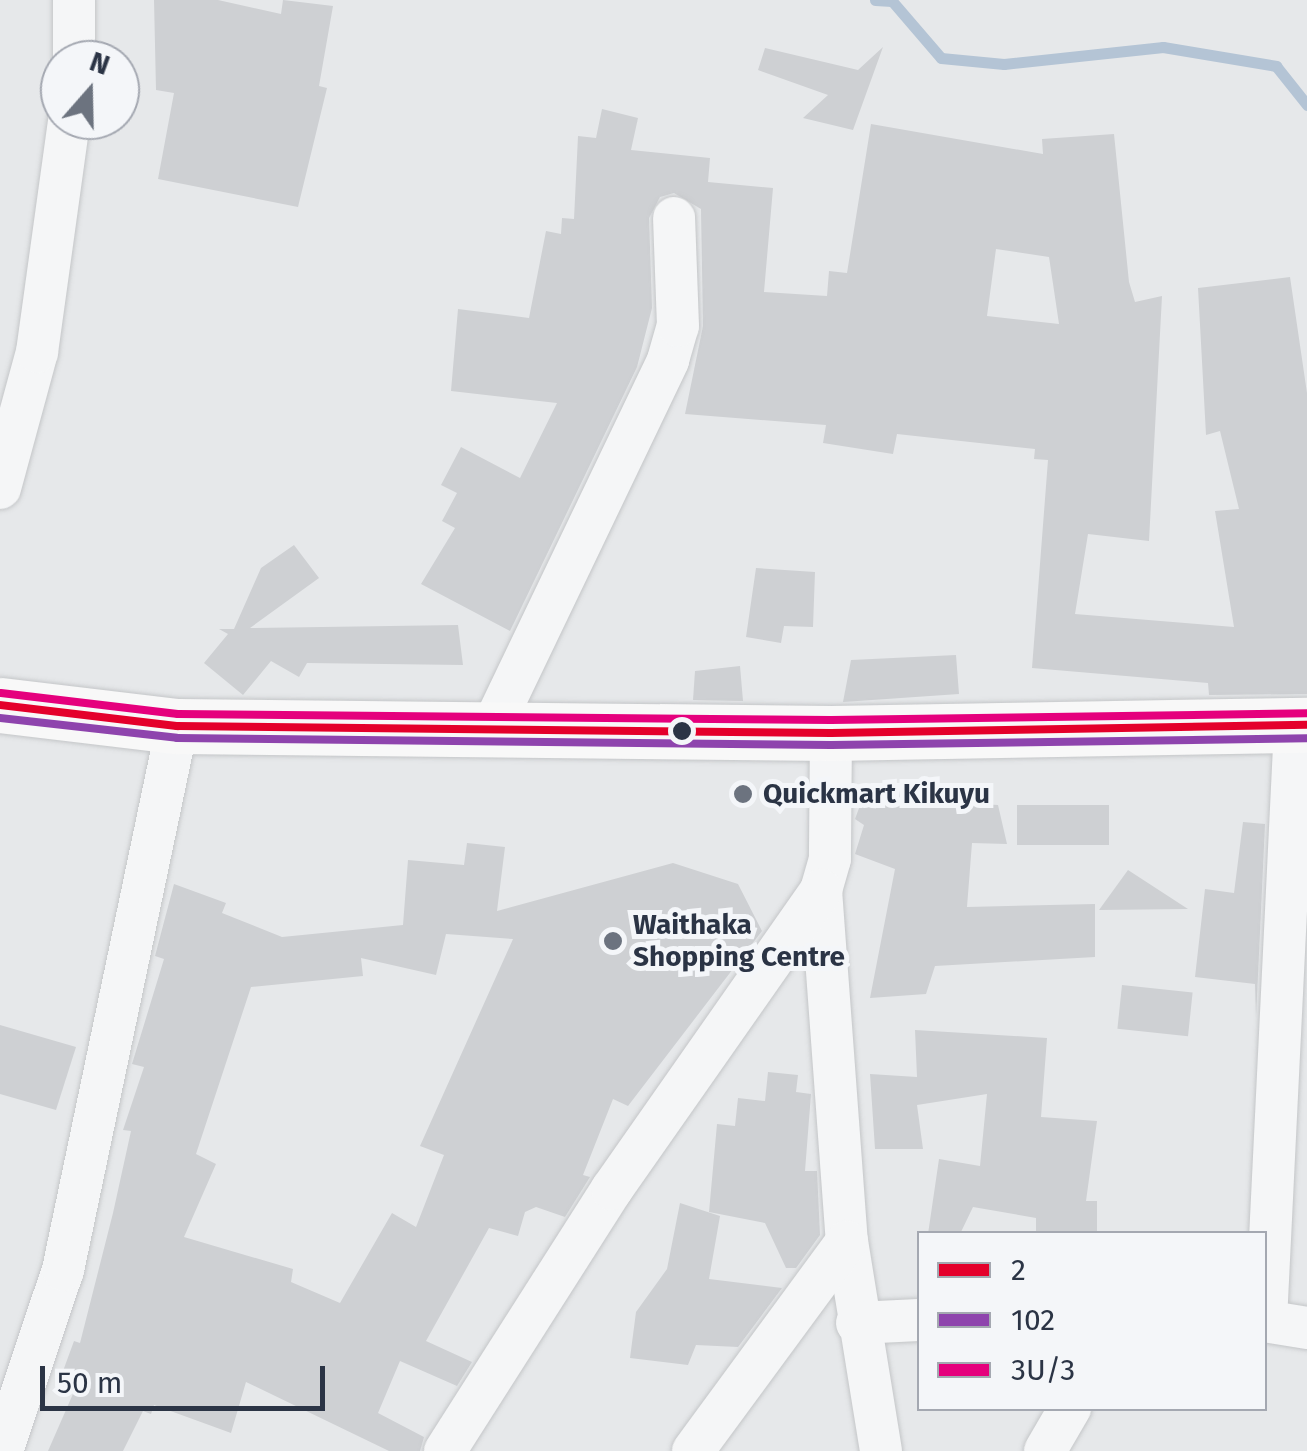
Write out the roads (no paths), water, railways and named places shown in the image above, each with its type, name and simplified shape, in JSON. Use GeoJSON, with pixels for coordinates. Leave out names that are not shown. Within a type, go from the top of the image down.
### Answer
{"type":"FeatureCollection","features":[{"type":"Feature","properties":{"kind":"main road"},"geometry":{"type":"LineString","coordinates":[[0,705],[178,726],[831,733],[1301,725]]}},
{"type":"Feature","properties":{"kind":"street"},"geometry":{"type":"LineString","coordinates":[[74,0],[74,40]]}},
{"type":"Feature","properties":{"kind":"street"},"geometry":{"type":"LineString","coordinates":[[0,488],[37,352],[65,140]]}},
{"type":"Feature","properties":{"kind":"street"},"geometry":{"type":"LineString","coordinates":[[492,728],[668,360],[678,326],[674,218]]}},
{"type":"Feature","properties":{"kind":"street"},"geometry":{"type":"LineString","coordinates":[[1279,1324],[1301,725]]}},
{"type":"Feature","properties":{"kind":"street"},"geometry":{"type":"LineString","coordinates":[[2,1451],[64,1270],[178,726]]}},
{"type":"Feature","properties":{"kind":"street"},"geometry":{"type":"LineString","coordinates":[[445,1451],[612,1189],[821,890],[830,858],[831,733]]}},
{"type":"Feature","properties":{"kind":"street"},"geometry":{"type":"LineString","coordinates":[[821,890],[847,1242],[881,1451]]}},
{"type":"Feature","properties":{"kind":"street"},"geometry":{"type":"LineString","coordinates":[[694,1451],[847,1242]]}},
{"type":"Feature","properties":{"kind":"street"},"geometry":{"type":"LineString","coordinates":[[857,1322],[917,1320]]}},
{"type":"Feature","properties":{"kind":"street"},"geometry":{"type":"LineString","coordinates":[[1045,1451],[1068,1411]]}},
{"type":"Feature","properties":{"kind":"waterway"},"geometry":{"type":"LineString","coordinates":[[875,0],[892,1],[941,58],[1004,64],[1163,47],[1276,66],[1307,105]]}},
{"type":"Feature","properties":{"kind":"place","name":"Quickmart Kikuyu"},"geometry":{"type":"Point","coordinates":[743,794]}},
{"type":"Feature","properties":{"kind":"place","name":"Waithaka Shopping Centre"},"geometry":{"type":"Point","coordinates":[613,941]}}]}
